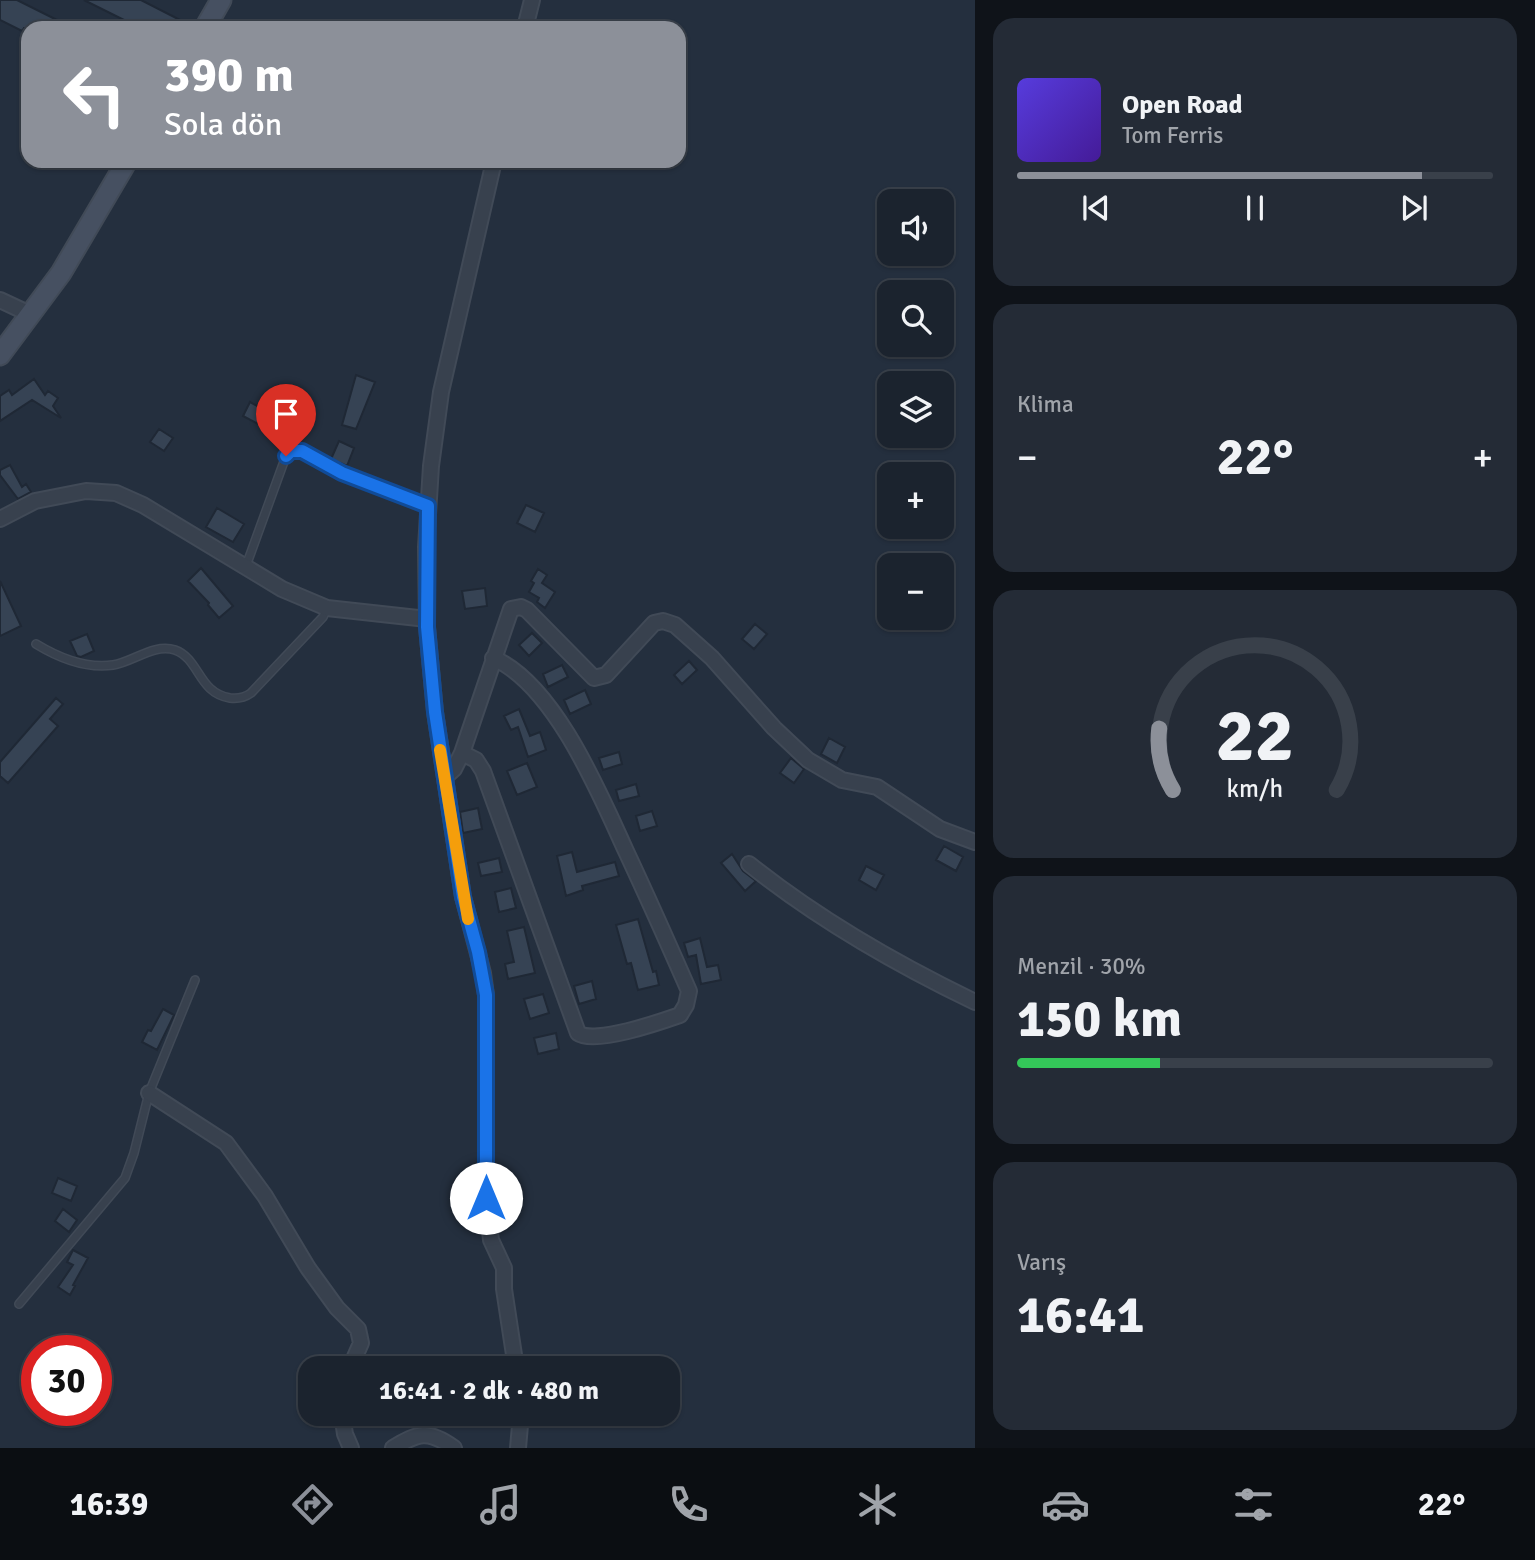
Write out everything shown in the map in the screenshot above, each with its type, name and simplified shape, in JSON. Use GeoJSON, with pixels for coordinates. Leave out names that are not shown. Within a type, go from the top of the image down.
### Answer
{"type":"FeatureCollection","features":[{"type":"Feature","properties":{"kind":"street"},"geometry":{"type":"LineString","coordinates":[[209,21],[221,0]]}},
{"type":"Feature","properties":{"kind":"street"},"geometry":{"type":"LineString","coordinates":[[528,21],[532,0]]}},
{"type":"Feature","properties":{"kind":"street"},"geometry":{"type":"LineString","coordinates":[[0,355],[61,273],[123,168]]}},
{"type":"Feature","properties":{"kind":"street"},"geometry":{"type":"LineString","coordinates":[[492,168],[441,392],[428,506],[427,619],[435,712],[465,906],[486,995],[486,1198],[491,1240],[504,1268],[514,1356]]}},
{"type":"Feature","properties":{"kind":"street"},"geometry":{"type":"LineString","coordinates":[[0,300],[32,315]]}},
{"type":"Feature","properties":{"kind":"street"},"geometry":{"type":"LineString","coordinates":[[0,519],[34,501],[86,491],[107,491],[135,500],[282,589],[327,608],[427,619]]}},
{"type":"Feature","properties":{"kind":"street"},"geometry":{"type":"LineString","coordinates":[[445,777],[454,769],[463,753],[509,611],[514,608],[527,610],[597,679],[606,675],[654,624],[663,621],[671,623],[712,658],[774,727],[808,760],[842,780],[877,788],[940,829],[975,842]]}},
{"type":"Feature","properties":{"kind":"street"},"geometry":{"type":"LineString","coordinates":[[463,753],[476,761],[483,771],[578,1033],[589,1038],[680,1015],[686,1005],[689,991],[587,769],[563,728],[540,698],[512,670],[493,658]]}},
{"type":"Feature","properties":{"kind":"street"},"geometry":{"type":"LineString","coordinates":[[749,864],[843,933],[975,1002]]}},
{"type":"Feature","properties":{"kind":"street"},"geometry":{"type":"LineString","coordinates":[[149,1093],[226,1143],[265,1196],[315,1278],[360,1333],[360,1348],[356,1356]]}},
{"type":"Feature","properties":{"kind":"street"},"geometry":{"type":"LineString","coordinates":[[344,1426],[351,1448]]}},
{"type":"Feature","properties":{"kind":"street"},"geometry":{"type":"LineString","coordinates":[[519,1448],[520,1426]]}},
{"type":"Feature","properties":{"kind":"street"},"geometry":{"type":"LineString","coordinates":[[393,1448],[414,1436],[424,1435],[440,1439],[454,1448]]}},
{"type":"Feature","properties":{"kind":"lane"},"geometry":{"type":"LineString","coordinates":[[246,566],[286,456],[291,451],[302,451],[342,473],[428,506]]}},
{"type":"Feature","properties":{"kind":"lane"},"geometry":{"type":"LineString","coordinates":[[36,644],[61,658],[101,665],[114,664],[161,648],[174,650],[188,659],[211,690],[222,696],[239,698],[251,693],[323,617],[327,608]]}},
{"type":"Feature","properties":{"kind":"lane"},"geometry":{"type":"LineString","coordinates":[[19,1304],[125,1178],[149,1093],[195,980]]}},
{"type":"Feature","properties":{"kind":"building"},"geometry":{"type":"Polygon","coordinates":[[[0,0],[17,0],[59,21],[21,21],[21,30],[0,20],[0,0]]]}},
{"type":"Feature","properties":{"kind":"building"},"geometry":{"type":"Polygon","coordinates":[[[84,0],[141,0],[182,21],[126,21],[84,0]]]}},
{"type":"Feature","properties":{"kind":"building"},"geometry":{"type":"Polygon","coordinates":[[[356,375],[375,382],[356,429],[342,425],[356,375]]]}},
{"type":"Feature","properties":{"kind":"building"},"geometry":{"type":"Polygon","coordinates":[[[34,379],[45,395],[48,391],[58,398],[53,406],[61,418],[32,400],[0,421],[0,396],[9,390],[12,395],[34,379]]]}},
{"type":"Feature","properties":{"kind":"building"},"geometry":{"type":"Polygon","coordinates":[[[250,402],[270,413],[262,426],[243,416],[250,402]]]}},
{"type":"Feature","properties":{"kind":"building"},"geometry":{"type":"Polygon","coordinates":[[[159,429],[173,438],[164,451],[150,442],[159,429]]]}},
{"type":"Feature","properties":{"kind":"building"},"geometry":{"type":"Polygon","coordinates":[[[339,441],[354,448],[347,466],[331,459],[339,441]]]}},
{"type":"Feature","properties":{"kind":"building"},"geometry":{"type":"Polygon","coordinates":[[[10,465],[22,487],[26,484],[31,492],[18,499],[0,475],[0,470],[10,465]]]}},
{"type":"Feature","properties":{"kind":"building"},"geometry":{"type":"Polygon","coordinates":[[[526,505],[544,513],[535,532],[517,523],[526,505]]]}},
{"type":"Feature","properties":{"kind":"building"},"geometry":{"type":"Polygon","coordinates":[[[217,508],[244,524],[233,542],[206,527],[217,508]]]}},
{"type":"Feature","properties":{"kind":"building"},"geometry":{"type":"Polygon","coordinates":[[[201,568],[233,606],[219,618],[188,581],[201,568]]]}},
{"type":"Feature","properties":{"kind":"building"},"geometry":{"type":"Polygon","coordinates":[[[538,569],[547,575],[542,583],[555,592],[545,608],[537,602],[539,598],[529,592],[534,583],[531,581],[538,569]]]}},
{"type":"Feature","properties":{"kind":"building"},"geometry":{"type":"Polygon","coordinates":[[[0,581],[21,626],[0,636],[0,581]]]}},
{"type":"Feature","properties":{"kind":"building"},"geometry":{"type":"Polygon","coordinates":[[[485,588],[487,606],[465,609],[462,591],[485,588]]]}},
{"type":"Feature","properties":{"kind":"building"},"geometry":{"type":"Polygon","coordinates":[[[755,624],[767,634],[754,649],[742,639],[755,624]]]}},
{"type":"Feature","properties":{"kind":"building"},"geometry":{"type":"Polygon","coordinates":[[[532,633],[542,643],[529,656],[519,645],[532,633]]]}},
{"type":"Feature","properties":{"kind":"building"},"geometry":{"type":"Polygon","coordinates":[[[87,634],[94,651],[77,656],[70,641],[87,634]]]}},
{"type":"Feature","properties":{"kind":"building"},"geometry":{"type":"Polygon","coordinates":[[[689,661],[697,670],[682,684],[674,675],[689,661]]]}},
{"type":"Feature","properties":{"kind":"building"},"geometry":{"type":"Polygon","coordinates":[[[562,665],[568,677],[548,687],[543,674],[562,665]]]}},
{"type":"Feature","properties":{"kind":"building"},"geometry":{"type":"Polygon","coordinates":[[[585,690],[591,704],[570,714],[564,700],[585,690]]]}},
{"type":"Feature","properties":{"kind":"building"},"geometry":{"type":"Polygon","coordinates":[[[56,698],[63,704],[50,719],[58,726],[8,783],[0,776],[0,762],[56,698]]]}},
{"type":"Feature","properties":{"kind":"building"},"geometry":{"type":"Polygon","coordinates":[[[519,709],[530,736],[540,732],[546,750],[528,757],[518,727],[511,730],[504,716],[519,709]]]}},
{"type":"Feature","properties":{"kind":"building"},"geometry":{"type":"Polygon","coordinates":[[[829,738],[845,747],[837,763],[821,754],[829,738]]]}},
{"type":"Feature","properties":{"kind":"building"},"geometry":{"type":"Polygon","coordinates":[[[619,752],[622,764],[603,770],[599,758],[619,752]]]}},
{"type":"Feature","properties":{"kind":"building"},"geometry":{"type":"Polygon","coordinates":[[[791,758],[804,769],[794,783],[780,773],[791,758]]]}},
{"type":"Feature","properties":{"kind":"building"},"geometry":{"type":"Polygon","coordinates":[[[527,763],[537,787],[517,795],[507,771],[527,763]]]}},
{"type":"Feature","properties":{"kind":"building"},"geometry":{"type":"Polygon","coordinates":[[[636,784],[639,796],[619,801],[616,790],[636,784]]]}},
{"type":"Feature","properties":{"kind":"building"},"geometry":{"type":"Polygon","coordinates":[[[478,808],[482,829],[463,833],[460,812],[478,808]]]}},
{"type":"Feature","properties":{"kind":"building"},"geometry":{"type":"Polygon","coordinates":[[[652,811],[657,826],[640,831],[636,816],[652,811]]]}},
{"type":"Feature","properties":{"kind":"building"},"geometry":{"type":"Polygon","coordinates":[[[944,846],[963,857],[956,871],[936,860],[944,846]]]}},
{"type":"Feature","properties":{"kind":"building"},"geometry":{"type":"Polygon","coordinates":[[[572,852],[577,872],[615,862],[619,876],[582,886],[583,890],[566,896],[557,856],[572,852]]]}},
{"type":"Feature","properties":{"kind":"building"},"geometry":{"type":"Polygon","coordinates":[[[732,854],[743,871],[756,881],[745,891],[721,863],[732,854]]]}},
{"type":"Feature","properties":{"kind":"building"},"geometry":{"type":"Polygon","coordinates":[[[499,858],[502,872],[481,876],[478,863],[499,858]]]}},
{"type":"Feature","properties":{"kind":"building"},"geometry":{"type":"Polygon","coordinates":[[[866,866],[884,875],[876,890],[859,880],[866,866]]]}},
{"type":"Feature","properties":{"kind":"building"},"geometry":{"type":"Polygon","coordinates":[[[511,888],[516,908],[499,912],[495,892],[511,888]]]}},
{"type":"Feature","properties":{"kind":"building"},"geometry":{"type":"Polygon","coordinates":[[[638,919],[659,985],[638,990],[616,925],[638,919]]]}},
{"type":"Feature","properties":{"kind":"building"},"geometry":{"type":"Polygon","coordinates":[[[524,927],[535,973],[508,979],[505,964],[514,962],[507,931],[524,927]]]}},
{"type":"Feature","properties":{"kind":"building"},"geometry":{"type":"Polygon","coordinates":[[[700,938],[707,967],[718,965],[721,980],[701,984],[696,955],[688,957],[684,943],[700,938]]]}},
{"type":"Feature","properties":{"kind":"building"},"geometry":{"type":"Polygon","coordinates":[[[592,981],[596,999],[579,1004],[574,986],[592,981]]]}},
{"type":"Feature","properties":{"kind":"building"},"geometry":{"type":"Polygon","coordinates":[[[543,994],[549,1013],[530,1019],[524,999],[543,994]]]}},
{"type":"Feature","properties":{"kind":"building"},"geometry":{"type":"Polygon","coordinates":[[[163,1009],[174,1015],[157,1050],[142,1042],[163,1009]]]}},
{"type":"Feature","properties":{"kind":"building"},"geometry":{"type":"Polygon","coordinates":[[[556,1033],[559,1049],[538,1054],[534,1038],[556,1033]]]}},
{"type":"Feature","properties":{"kind":"building"},"geometry":{"type":"Polygon","coordinates":[[[58,1178],[77,1186],[71,1201],[52,1193],[58,1178]]]}},
{"type":"Feature","properties":{"kind":"building"},"geometry":{"type":"Polygon","coordinates":[[[497,1205],[511,1206],[510,1226],[499,1225],[497,1205]]]}},
{"type":"Feature","properties":{"kind":"building"},"geometry":{"type":"Polygon","coordinates":[[[63,1209],[77,1220],[69,1232],[55,1221],[63,1209]]]}},
{"type":"Feature","properties":{"kind":"building"},"geometry":{"type":"Polygon","coordinates":[[[73,1250],[88,1258],[70,1295],[58,1287],[73,1265],[67,1262],[73,1250]]]}},
{"type":"Feature","properties":{"kind":"slow traffic"},"geometry":{"type":"LineString","coordinates":[[440,750],[468,919]]}},
{"type":"Feature","properties":{"kind":"route"},"geometry":{"type":"LineString","coordinates":[[286,456],[291,451],[302,451],[342,473],[428,506],[427,627],[435,712],[463,897],[486,995],[486,1198]]}}]}
